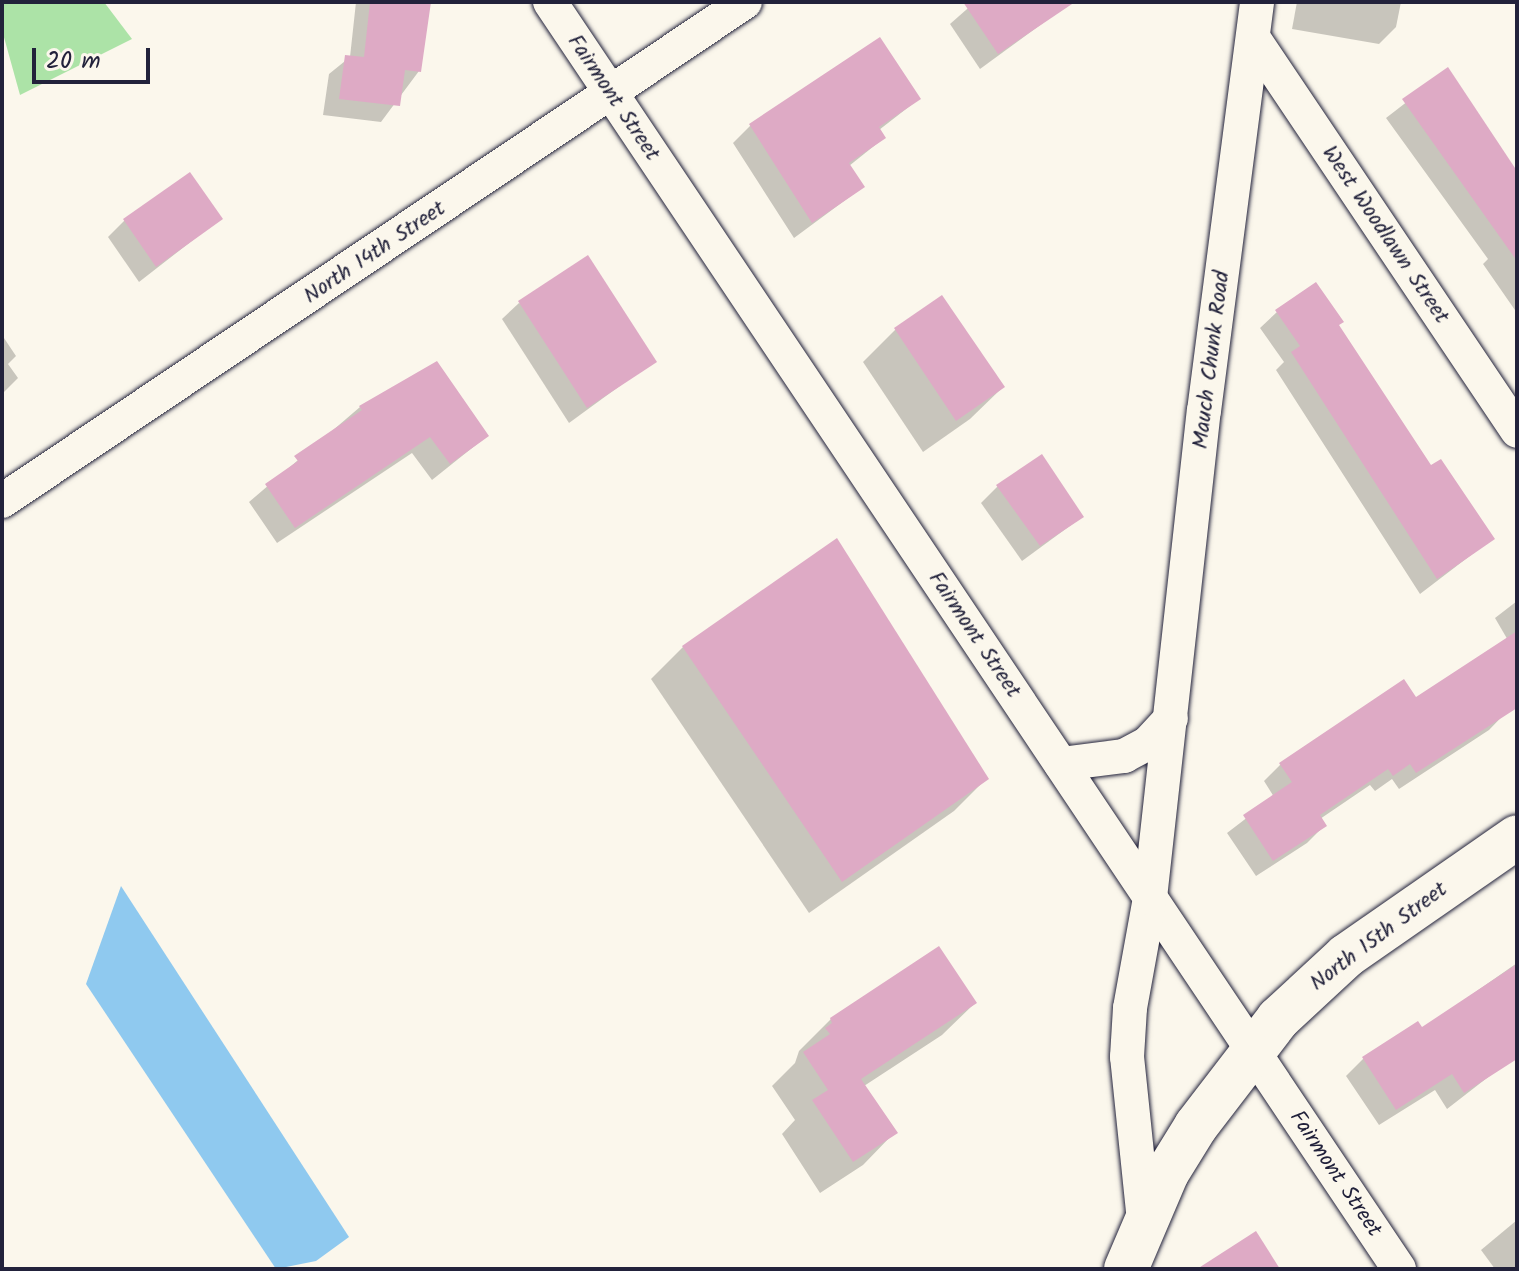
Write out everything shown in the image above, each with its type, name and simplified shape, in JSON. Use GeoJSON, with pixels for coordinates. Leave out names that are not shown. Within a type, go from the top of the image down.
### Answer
{"type":"FeatureCollection","features":[{"type":"Feature","properties":{"kind":"main road","name":"North 15th Street"},"geometry":{"type":"LineString","coordinates":[[1252,1049],[1346,956],[1517,837]]}},
{"type":"Feature","properties":{"kind":"main road","name":"Mauch Chunk Road"},"geometry":{"type":"LineString","coordinates":[[1126,1269],[1144,1221],[1196,1126],[1252,1049]]}},
{"type":"Feature","properties":{"kind":"street","name":"Fairmont Street"},"geometry":{"type":"LineString","coordinates":[[550,2],[1399,1269]]}},
{"type":"Feature","properties":{"kind":"street","name":"North 14th Street"},"geometry":{"type":"LineString","coordinates":[[2,501],[611,96],[745,2]]}},
{"type":"Feature","properties":{"kind":"street","name":"Mauch Chunk Road"},"geometry":{"type":"LineString","coordinates":[[1144,1221],[1127,1057],[1130,1008],[1150,898],[1257,2]]}},
{"type":"Feature","properties":{"kind":"street","name":"West Woodlawn Street"},"geometry":{"type":"LineString","coordinates":[[1254,39],[1517,431]]}},
{"type":"Feature","properties":{"kind":"street"},"geometry":{"type":"LineString","coordinates":[[1061,764],[1124,756],[1147,744],[1171,718]]}},
{"type":"Feature","properties":{"kind":"green space"},"geometry":{"type":"Polygon","coordinates":[[[2,2],[104,2],[132,39],[20,95],[2,30],[2,2]]]}},
{"type":"Feature","properties":{"kind":"water"},"geometry":{"type":"Polygon","coordinates":[[[121,886],[349,1237],[316,1261],[276,1269],[86,984],[121,886]]]}},
{"type":"Feature","properties":{"kind":"building"},"geometry":{"type":"Polygon","coordinates":[[[370,2],[431,2],[421,72],[405,70],[400,106],[339,99],[345,55],[364,57],[370,2]]]}},
{"type":"Feature","properties":{"kind":"building"},"geometry":{"type":"Polygon","coordinates":[[[963,2],[1075,2],[998,54],[963,2]]]}},
{"type":"Feature","properties":{"kind":"building"},"geometry":{"type":"Polygon","coordinates":[[[880,37],[921,99],[879,127],[886,138],[849,163],[865,187],[812,223],[749,124],[880,37]]]}},
{"type":"Feature","properties":{"kind":"building"},"geometry":{"type":"Polygon","coordinates":[[[1448,67],[1517,171],[1517,261],[1402,99],[1448,67]]]}},
{"type":"Feature","properties":{"kind":"building"},"geometry":{"type":"Polygon","coordinates":[[[190,172],[223,219],[156,267],[123,219],[190,172]]]}},
{"type":"Feature","properties":{"kind":"building"},"geometry":{"type":"Polygon","coordinates":[[[588,255],[657,362],[587,408],[518,301],[588,255]]]}},
{"type":"Feature","properties":{"kind":"building"},"geometry":{"type":"Polygon","coordinates":[[[1316,282],[1344,322],[1339,325],[1431,465],[1441,459],[1495,539],[1437,579],[1291,352],[1300,346],[1275,310],[1316,282]]]}},
{"type":"Feature","properties":{"kind":"building"},"geometry":{"type":"Polygon","coordinates":[[[942,295],[1005,387],[956,421],[894,328],[942,295]]]}},
{"type":"Feature","properties":{"kind":"building"},"geometry":{"type":"Polygon","coordinates":[[[437,361],[489,436],[450,464],[430,437],[295,528],[265,484],[298,461],[294,456],[362,410],[359,406],[437,361]]]}},
{"type":"Feature","properties":{"kind":"building"},"geometry":{"type":"Polygon","coordinates":[[[1042,454],[1084,517],[1040,546],[996,485],[1042,454]]]}},
{"type":"Feature","properties":{"kind":"building"},"geometry":{"type":"Polygon","coordinates":[[[837,538],[989,779],[842,882],[682,646],[837,538]]]}},
{"type":"Feature","properties":{"kind":"building"},"geometry":{"type":"Polygon","coordinates":[[[1517,631],[1517,708],[1416,773],[1410,764],[1393,776],[1388,769],[1320,815],[1327,826],[1273,861],[1243,815],[1292,782],[1279,763],[1404,679],[1416,697],[1517,631]]]}},
{"type":"Feature","properties":{"kind":"building"},"geometry":{"type":"Polygon","coordinates":[[[939,946],[977,1003],[861,1079],[898,1133],[853,1162],[812,1100],[828,1090],[803,1052],[830,1034],[825,1028],[832,1023],[830,1018],[939,946]]]}},
{"type":"Feature","properties":{"kind":"building"},"geometry":{"type":"Polygon","coordinates":[[[1517,964],[1517,1059],[1464,1093],[1452,1074],[1396,1110],[1362,1057],[1418,1021],[1422,1027],[1517,964]]]}},
{"type":"Feature","properties":{"kind":"building"},"geometry":{"type":"Polygon","coordinates":[[[1256,1231],[1280,1269],[1197,1269],[1256,1231]]]}}]}
